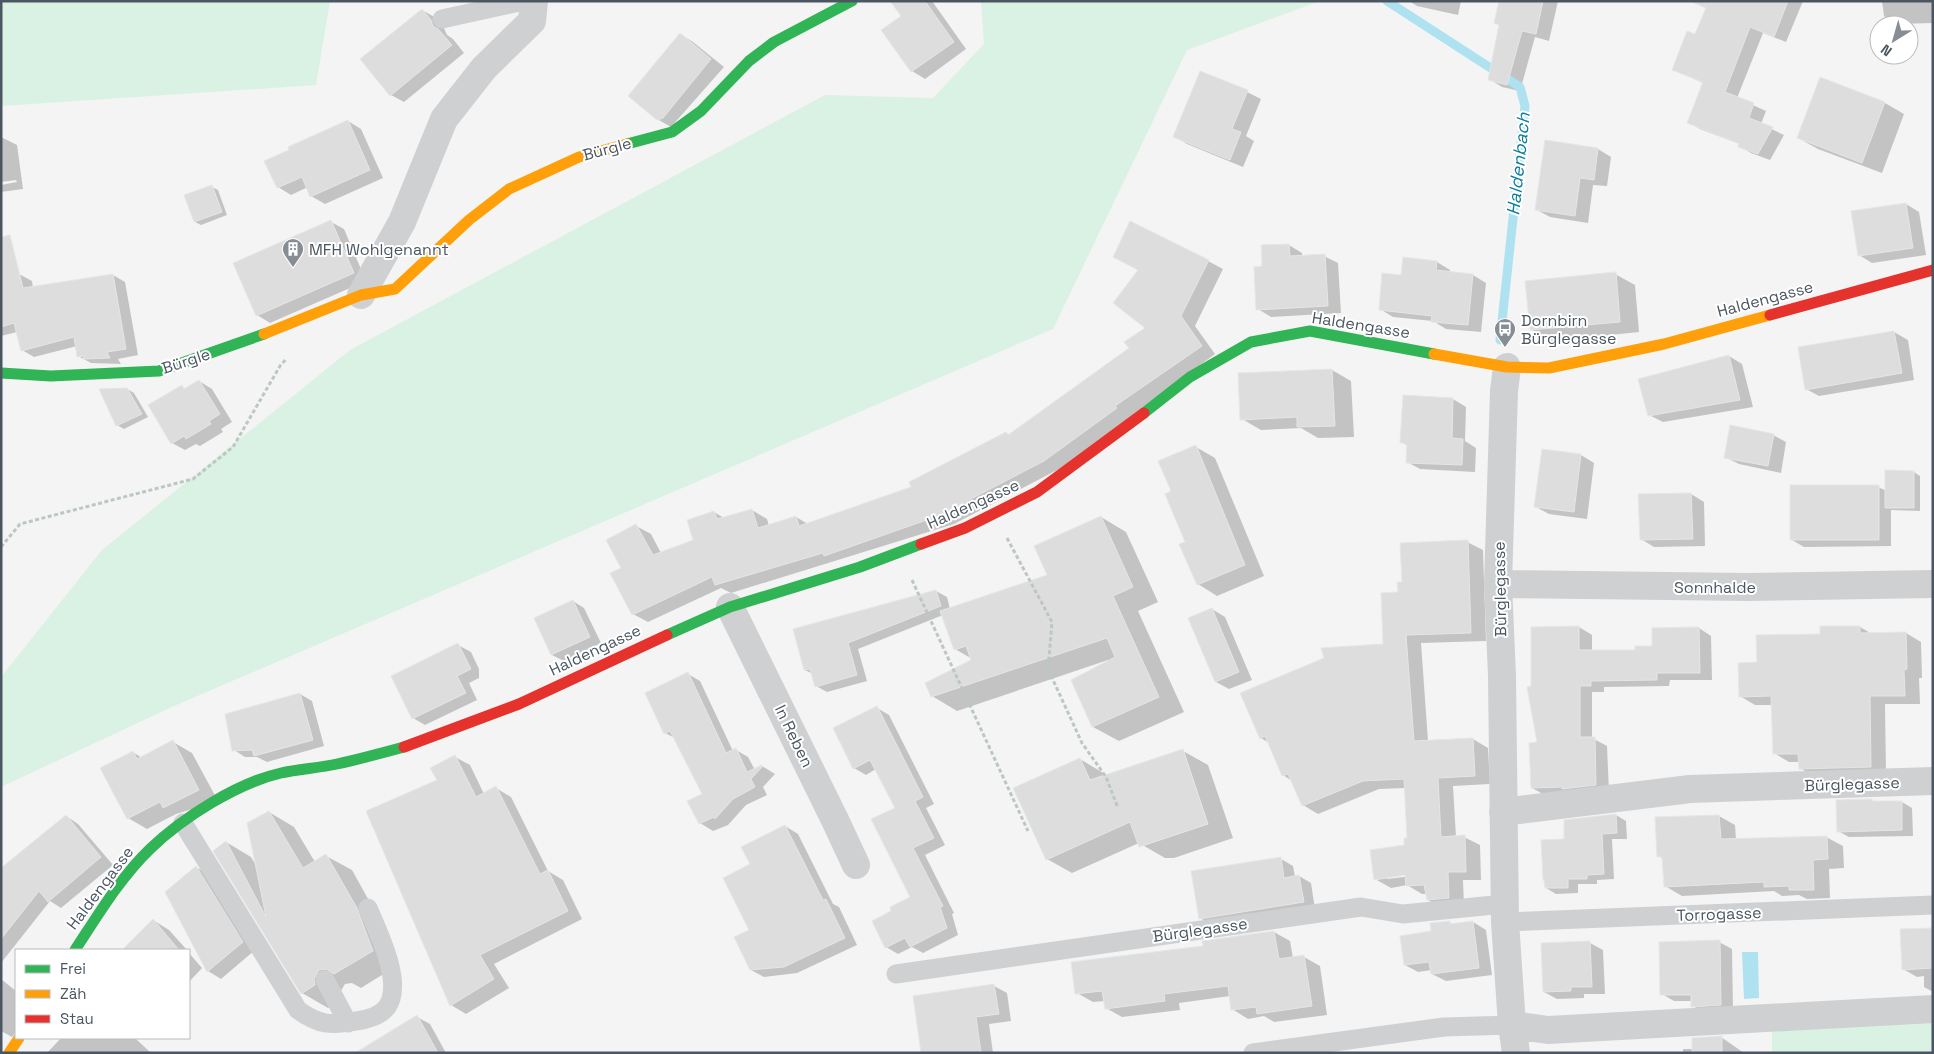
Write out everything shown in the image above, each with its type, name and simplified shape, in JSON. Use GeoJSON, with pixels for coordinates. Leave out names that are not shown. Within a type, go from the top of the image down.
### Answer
{"type":"FeatureCollection","features":[{"type":"Feature","properties":{"kind":"street"},"geometry":{"type":"LineString","coordinates":[[361,295],[402,222],[444,119],[484,68],[532,21],[534,1]]}},
{"type":"Feature","properties":{"kind":"street","name":"Bürgle"},"geometry":{"type":"LineString","coordinates":[[1,373],[51,376],[159,371],[274,330],[361,295],[395,289],[469,220],[509,189],[579,156],[672,132],[701,112],[749,61],[774,42],[852,1]]}},
{"type":"Feature","properties":{"kind":"street","name":"Haldengasse"},"geometry":{"type":"LineString","coordinates":[[76,949],[121,883],[150,849],[216,800],[250,783],[280,773],[337,764],[410,746],[519,704],[615,658],[730,607],[860,567],[965,528],[1037,492],[1115,436],[1190,377],[1251,342],[1310,330],[1506,367],[1550,368],[1664,344],[1933,270]]}},
{"type":"Feature","properties":{"kind":"street","name":"Bürglegasse"},"geometry":{"type":"LineString","coordinates":[[1506,367],[1498,584],[1502,676],[1505,913],[1512,1025],[1516,1053]]}},
{"type":"Feature","properties":{"kind":"street","name":"Sonnhalde"},"geometry":{"type":"LineString","coordinates":[[1498,584],[1748,587],[1933,584]]}},
{"type":"Feature","properties":{"kind":"street","name":"In Reben"},"geometry":{"type":"LineString","coordinates":[[730,607],[856,865]]}},
{"type":"Feature","properties":{"kind":"street","name":"Bürglegasse"},"geometry":{"type":"LineString","coordinates":[[1503,812],[1690,789],[1933,781]]}},
{"type":"Feature","properties":{"kind":"street"},"geometry":{"type":"LineString","coordinates":[[1512,1025],[1548,1030],[1933,1009]]}},
{"type":"Feature","properties":{"kind":"street"},"geometry":{"type":"LineString","coordinates":[[9,1053],[18,1039]]}},
{"type":"Feature","properties":{"kind":"lane"},"geometry":{"type":"LineString","coordinates":[[442,20],[524,1]]}},
{"type":"Feature","properties":{"kind":"lane"},"geometry":{"type":"LineString","coordinates":[[183,823],[298,1010],[311,1019],[335,1025],[370,1019],[386,1008],[392,992],[388,959],[368,908]]}},
{"type":"Feature","properties":{"kind":"lane","name":"Torrogasse"},"geometry":{"type":"LineString","coordinates":[[1505,913],[1933,905]]}},
{"type":"Feature","properties":{"kind":"lane","name":"Bürglegasse"},"geometry":{"type":"LineString","coordinates":[[896,974],[1361,907],[1403,914],[1505,913]]}},
{"type":"Feature","properties":{"kind":"lane"},"geometry":{"type":"LineString","coordinates":[[325,980],[348,1023]]}},
{"type":"Feature","properties":{"kind":"lane"},"geometry":{"type":"LineString","coordinates":[[1253,1053],[1444,1027],[1512,1025]]}},
{"type":"Feature","properties":{"kind":"path"},"geometry":{"type":"LineString","coordinates":[[1,547],[20,524],[193,479],[232,447],[280,366],[291,354]]}},
{"type":"Feature","properties":{"kind":"path"},"geometry":{"type":"LineString","coordinates":[[994,514],[1052,622],[1048,669],[1082,743],[1106,777],[1118,808]]}},
{"type":"Feature","properties":{"kind":"path"},"geometry":{"type":"LineString","coordinates":[[899,552],[1028,831]]}},
{"type":"Feature","properties":{"kind":"green space"},"geometry":{"type":"Polygon","coordinates":[[[1,1],[330,1],[316,85],[1,106],[1,1]]]}},
{"type":"Feature","properties":{"kind":"green space"},"geometry":{"type":"Polygon","coordinates":[[[981,1],[1320,1],[1187,50],[1053,329],[174,706],[1,787],[1,677],[102,550],[350,350],[825,95],[933,98],[984,44],[981,1]]]}},
{"type":"Feature","properties":{"kind":"green space"},"geometry":{"type":"Polygon","coordinates":[[[1933,1017],[1933,1053],[1772,1053],[1772,1026],[1933,1017]]]}},
{"type":"Feature","properties":{"kind":"water"},"geometry":{"type":"Polygon","coordinates":[[[1742,952],[1758,952],[1759,998],[1744,999],[1742,952]]]}},
{"type":"Feature","properties":{"kind":"building"},"geometry":{"type":"Polygon","coordinates":[[[890,1],[925,1],[954,42],[911,72],[881,30],[901,16],[890,1]]]}},
{"type":"Feature","properties":{"kind":"building"},"geometry":{"type":"Polygon","coordinates":[[[1499,1],[1543,1],[1536,34],[1522,31],[1507,85],[1488,80],[1499,25],[1494,23],[1499,1]]]}},
{"type":"Feature","properties":{"kind":"building"},"geometry":{"type":"Polygon","coordinates":[[[1690,1],[1788,1],[1774,37],[1750,27],[1725,92],[1754,103],[1749,118],[1773,127],[1758,154],[1738,147],[1739,143],[1687,123],[1703,82],[1672,70],[1687,31],[1695,34],[1706,8],[1690,1]]]}},
{"type":"Feature","properties":{"kind":"building"},"geometry":{"type":"Polygon","coordinates":[[[422,9],[431,20],[433,26],[452,45],[390,96],[360,59],[422,9]]]}},
{"type":"Feature","properties":{"kind":"building"},"geometry":{"type":"Polygon","coordinates":[[[680,33],[711,59],[663,118],[657,120],[628,96],[680,33]]]}},
{"type":"Feature","properties":{"kind":"building"},"geometry":{"type":"Polygon","coordinates":[[[1200,71],[1248,90],[1232,129],[1241,132],[1230,160],[1173,137],[1200,71]]]}},
{"type":"Feature","properties":{"kind":"building"},"geometry":{"type":"Polygon","coordinates":[[[1820,77],[1885,102],[1862,163],[1797,138],[1820,77]]]}},
{"type":"Feature","properties":{"kind":"building"},"geometry":{"type":"Polygon","coordinates":[[[348,120],[370,170],[310,197],[302,177],[277,188],[264,161],[289,150],[288,147],[348,120]]]}},
{"type":"Feature","properties":{"kind":"building"},"geometry":{"type":"Polygon","coordinates":[[[1545,140],[1598,148],[1594,180],[1580,178],[1575,216],[1535,210],[1545,140]]]}},
{"type":"Feature","properties":{"kind":"building"},"geometry":{"type":"Polygon","coordinates":[[[212,185],[222,212],[194,222],[184,195],[212,185]]]}},
{"type":"Feature","properties":{"kind":"building"},"geometry":{"type":"Polygon","coordinates":[[[1906,203],[1913,248],[1858,256],[1851,211],[1906,203]]]}},
{"type":"Feature","properties":{"kind":"building","name":"MFH Wohlgenannt"},"geometry":{"type":"Polygon","coordinates":[[[331,220],[354,273],[256,316],[233,263],[331,220]]]}},
{"type":"Feature","properties":{"kind":"building"},"geometry":{"type":"Polygon","coordinates":[[[1130,221],[1209,260],[1181,316],[1202,346],[1115,406],[1117,408],[1044,461],[938,516],[824,556],[823,553],[715,585],[712,577],[632,615],[610,573],[621,568],[606,540],[636,524],[653,555],[693,540],[687,520],[714,511],[717,519],[752,509],[758,528],[796,516],[799,526],[911,487],[909,482],[1006,432],[1008,435],[1129,348],[1124,342],[1145,328],[1113,303],[1138,270],[1113,257],[1130,221]]]}},
{"type":"Feature","properties":{"kind":"building"},"geometry":{"type":"Polygon","coordinates":[[[10,235],[23,288],[113,274],[126,349],[107,352],[110,358],[84,359],[83,356],[77,357],[74,337],[21,351],[14,323],[1,327],[1,237],[10,235]]]}},
{"type":"Feature","properties":{"kind":"building"},"geometry":{"type":"Polygon","coordinates":[[[1289,244],[1290,256],[1325,254],[1328,306],[1256,310],[1254,267],[1262,266],[1261,245],[1289,244]]]}},
{"type":"Feature","properties":{"kind":"building"},"geometry":{"type":"Polygon","coordinates":[[[1403,257],[1437,261],[1436,270],[1473,274],[1468,325],[1431,322],[1432,316],[1379,310],[1382,273],[1401,275],[1403,257]]]}},
{"type":"Feature","properties":{"kind":"building"},"geometry":{"type":"Polygon","coordinates":[[[1616,272],[1620,322],[1530,330],[1525,281],[1616,272]]]}},
{"type":"Feature","properties":{"kind":"building"},"geometry":{"type":"Polygon","coordinates":[[[1894,331],[1902,373],[1805,390],[1798,347],[1894,331]]]}},
{"type":"Feature","properties":{"kind":"building"},"geometry":{"type":"Polygon","coordinates":[[[1729,355],[1740,400],[1648,416],[1638,379],[1729,355]]]}},
{"type":"Feature","properties":{"kind":"building"},"geometry":{"type":"Polygon","coordinates":[[[1332,369],[1335,426],[1297,427],[1297,417],[1240,420],[1238,373],[1332,369]]]}},
{"type":"Feature","properties":{"kind":"building"},"geometry":{"type":"Polygon","coordinates":[[[199,380],[220,414],[209,421],[211,424],[186,439],[184,436],[171,444],[148,405],[182,385],[184,389],[199,380]]]}},
{"type":"Feature","properties":{"kind":"building"},"geometry":{"type":"Polygon","coordinates":[[[127,388],[142,414],[116,426],[99,389],[127,388]]]}},
{"type":"Feature","properties":{"kind":"building"},"geometry":{"type":"Polygon","coordinates":[[[1403,395],[1453,398],[1452,438],[1463,439],[1462,465],[1406,463],[1407,443],[1400,443],[1403,395]]]}},
{"type":"Feature","properties":{"kind":"building"},"geometry":{"type":"Polygon","coordinates":[[[1730,425],[1774,434],[1768,466],[1724,458],[1730,425]]]}},
{"type":"Feature","properties":{"kind":"building"},"geometry":{"type":"Polygon","coordinates":[[[1196,445],[1245,565],[1197,585],[1179,544],[1185,542],[1165,494],[1171,491],[1158,461],[1196,445]]]}},
{"type":"Feature","properties":{"kind":"building"},"geometry":{"type":"Polygon","coordinates":[[[1542,449],[1581,454],[1574,512],[1534,507],[1542,449]]]}},
{"type":"Feature","properties":{"kind":"building"},"geometry":{"type":"Polygon","coordinates":[[[1885,470],[1914,471],[1914,508],[1885,508],[1885,470]]]}},
{"type":"Feature","properties":{"kind":"building"},"geometry":{"type":"Polygon","coordinates":[[[1790,485],[1879,485],[1879,540],[1790,540],[1790,485]]]}},
{"type":"Feature","properties":{"kind":"building"},"geometry":{"type":"Polygon","coordinates":[[[1691,493],[1693,539],[1640,540],[1638,494],[1691,493]]]}},
{"type":"Feature","properties":{"kind":"building"},"geometry":{"type":"Polygon","coordinates":[[[1101,516],[1133,587],[1113,596],[1159,697],[1092,727],[1071,680],[1115,657],[1107,638],[931,697],[925,683],[971,660],[966,646],[954,650],[940,611],[1047,575],[1034,546],[1101,516]]]}},
{"type":"Feature","properties":{"kind":"building"},"geometry":{"type":"Polygon","coordinates":[[[1468,540],[1471,633],[1406,635],[1414,741],[1473,738],[1475,776],[1438,778],[1441,837],[1465,835],[1466,872],[1448,872],[1449,898],[1427,900],[1424,885],[1406,886],[1405,875],[1374,880],[1370,850],[1404,845],[1404,838],[1407,838],[1404,779],[1363,781],[1302,806],[1288,774],[1282,776],[1265,736],[1260,739],[1240,693],[1324,658],[1321,648],[1383,644],[1381,593],[1398,592],[1397,582],[1402,582],[1400,543],[1468,540]]]}},
{"type":"Feature","properties":{"kind":"building"},"geometry":{"type":"Polygon","coordinates":[[[936,590],[941,606],[848,643],[857,675],[815,687],[810,669],[804,670],[793,629],[936,590]]]}},
{"type":"Feature","properties":{"kind":"building"},"geometry":{"type":"Polygon","coordinates":[[[573,600],[590,637],[551,655],[534,618],[573,600]]]}},
{"type":"Feature","properties":{"kind":"building"},"geometry":{"type":"Polygon","coordinates":[[[1212,608],[1239,672],[1215,682],[1188,618],[1212,608]]]}},
{"type":"Feature","properties":{"kind":"building"},"geometry":{"type":"Polygon","coordinates":[[[1579,626],[1579,650],[1635,650],[1635,646],[1652,646],[1652,628],[1699,627],[1700,673],[1657,673],[1657,680],[1591,681],[1591,686],[1580,686],[1580,737],[1595,737],[1596,785],[1562,789],[1562,787],[1531,788],[1529,743],[1537,742],[1527,687],[1531,686],[1531,627],[1579,626]]]}},
{"type":"Feature","properties":{"kind":"building"},"geometry":{"type":"Polygon","coordinates":[[[1820,626],[1860,626],[1860,633],[1906,632],[1907,669],[1904,670],[1905,696],[1870,696],[1871,767],[1799,769],[1798,754],[1773,754],[1771,696],[1739,697],[1738,663],[1757,662],[1756,635],[1820,634],[1820,626]]]}},
{"type":"Feature","properties":{"kind":"building"},"geometry":{"type":"Polygon","coordinates":[[[458,643],[471,669],[457,676],[466,693],[412,719],[391,676],[458,643]]]}},
{"type":"Feature","properties":{"kind":"building"},"geometry":{"type":"Polygon","coordinates":[[[688,672],[726,753],[736,748],[747,772],[763,766],[751,779],[755,787],[733,799],[715,819],[714,817],[699,824],[687,801],[702,794],[670,731],[664,734],[645,693],[688,672]]]}},
{"type":"Feature","properties":{"kind":"building"},"geometry":{"type":"Polygon","coordinates":[[[300,693],[313,740],[254,756],[252,750],[232,751],[225,714],[300,693]]]}},
{"type":"Feature","properties":{"kind":"building"},"geometry":{"type":"Polygon","coordinates":[[[877,706],[923,797],[915,801],[934,838],[913,848],[943,906],[940,907],[947,928],[910,947],[905,938],[885,948],[872,921],[891,911],[890,907],[910,897],[871,819],[895,808],[870,760],[853,769],[833,728],[877,706]]]}},
{"type":"Feature","properties":{"kind":"building"},"geometry":{"type":"Polygon","coordinates":[[[173,740],[199,790],[163,808],[160,802],[127,819],[100,768],[133,751],[137,759],[173,740]]]}},
{"type":"Feature","properties":{"kind":"building"},"geometry":{"type":"Polygon","coordinates":[[[1183,749],[1208,824],[1139,847],[1130,822],[1046,860],[1013,788],[1080,758],[1090,780],[1183,749]]]}},
{"type":"Feature","properties":{"kind":"building"},"geometry":{"type":"Polygon","coordinates":[[[455,755],[476,797],[496,786],[540,874],[548,870],[568,911],[480,955],[494,979],[450,1006],[366,811],[437,780],[430,768],[455,755]]]}},
{"type":"Feature","properties":{"kind":"building"},"geometry":{"type":"Polygon","coordinates":[[[1872,799],[1872,801],[1902,801],[1902,830],[1837,832],[1836,800],[1872,799]]]}},
{"type":"Feature","properties":{"kind":"building"},"geometry":{"type":"Polygon","coordinates":[[[269,811],[303,868],[326,854],[357,908],[373,951],[334,974],[326,969],[319,970],[314,979],[315,985],[301,994],[213,851],[226,841],[266,917],[247,823],[269,811]]]}},
{"type":"Feature","properties":{"kind":"building"},"geometry":{"type":"Polygon","coordinates":[[[1616,814],[1617,833],[1602,834],[1604,874],[1587,875],[1587,879],[1568,879],[1568,888],[1545,888],[1541,840],[1564,839],[1564,820],[1616,814]]]}},
{"type":"Feature","properties":{"kind":"building"},"geometry":{"type":"Polygon","coordinates":[[[66,815],[101,857],[48,902],[39,891],[1,939],[1,868],[66,815]]]}},
{"type":"Feature","properties":{"kind":"building"},"geometry":{"type":"Polygon","coordinates":[[[1719,815],[1721,839],[1827,836],[1828,859],[1813,860],[1814,890],[1789,890],[1789,886],[1764,887],[1764,882],[1664,887],[1662,856],[1657,857],[1655,817],[1719,815]]]}},
{"type":"Feature","properties":{"kind":"building"},"geometry":{"type":"Polygon","coordinates":[[[785,825],[823,900],[826,899],[845,938],[784,967],[750,970],[734,937],[749,930],[723,878],[750,864],[741,847],[785,825]]]}},
{"type":"Feature","properties":{"kind":"building"},"geometry":{"type":"Polygon","coordinates":[[[1281,857],[1284,878],[1299,875],[1304,902],[1199,919],[1191,871],[1281,857]]]}},
{"type":"Feature","properties":{"kind":"building"},"geometry":{"type":"Polygon","coordinates":[[[196,866],[243,942],[207,972],[165,892],[196,866]]]}},
{"type":"Feature","properties":{"kind":"building"},"geometry":{"type":"Polygon","coordinates":[[[153,919],[178,949],[123,949],[153,919]]]}},
{"type":"Feature","properties":{"kind":"building"},"geometry":{"type":"Polygon","coordinates":[[[1450,921],[1450,924],[1473,921],[1479,968],[1431,974],[1429,962],[1404,965],[1400,936],[1431,931],[1430,923],[1450,921]]]}},
{"type":"Feature","properties":{"kind":"building"},"geometry":{"type":"Polygon","coordinates":[[[1933,928],[1933,968],[1902,970],[1900,929],[1933,928]]]}},
{"type":"Feature","properties":{"kind":"building"},"geometry":{"type":"Polygon","coordinates":[[[1274,931],[1279,959],[1304,955],[1312,1006],[1257,1014],[1256,1007],[1231,1010],[1228,986],[1164,994],[1165,1001],[1105,1009],[1102,991],[1075,994],[1071,962],[1203,946],[1202,941],[1274,931]]]}},
{"type":"Feature","properties":{"kind":"building"},"geometry":{"type":"Polygon","coordinates":[[[1720,940],[1721,1005],[1691,1007],[1691,995],[1660,995],[1659,942],[1720,940]]]}},
{"type":"Feature","properties":{"kind":"building"},"geometry":{"type":"Polygon","coordinates":[[[1590,941],[1592,987],[1571,987],[1571,991],[1543,992],[1541,943],[1590,941]]]}},
{"type":"Feature","properties":{"kind":"building"},"geometry":{"type":"Polygon","coordinates":[[[994,984],[999,1014],[976,1017],[981,1053],[921,1053],[913,996],[994,984]]]}},
{"type":"Feature","properties":{"kind":"building"},"geometry":{"type":"Polygon","coordinates":[[[417,1015],[438,1053],[355,1053],[417,1015]]]}},
{"type":"Feature","properties":{"kind":"building"},"geometry":{"type":"Polygon","coordinates":[[[1722,1036],[1722,1053],[1692,1053],[1692,1038],[1722,1036]]]}},
{"type":"Feature","properties":{"kind":"waterway","name":"Haldenbach"},"geometry":{"type":"LineString","coordinates":[[1387,1],[1520,87],[1525,106],[1500,340]]}},
{"type":"Feature","properties":{"kind":"traffic: fast"},"geometry":{"type":"LineString","coordinates":[[627,144],[672,132],[701,111],[749,61],[774,42],[852,1]]}},
{"type":"Feature","properties":{"kind":"traffic: fast"},"geometry":{"type":"LineString","coordinates":[[1144,413],[1190,377],[1251,342],[1310,331],[1434,354]]}},
{"type":"Feature","properties":{"kind":"traffic: fast"},"geometry":{"type":"LineString","coordinates":[[1,373],[51,376],[159,371],[264,334]]}},
{"type":"Feature","properties":{"kind":"traffic: fast"},"geometry":{"type":"LineString","coordinates":[[667,635],[730,607],[860,567],[921,544]]}},
{"type":"Feature","properties":{"kind":"traffic: fast"},"geometry":{"type":"LineString","coordinates":[[76,949],[110,897],[139,860],[178,825],[211,803],[246,785],[281,773],[323,767],[404,747]]}},
{"type":"Feature","properties":{"kind":"traffic: slow"},"geometry":{"type":"LineString","coordinates":[[264,334],[361,295],[395,289],[469,220],[509,189],[579,157],[627,144]]}},
{"type":"Feature","properties":{"kind":"traffic: slow"},"geometry":{"type":"LineString","coordinates":[[1434,354],[1507,367],[1549,368],[1664,344],[1770,315]]}},
{"type":"Feature","properties":{"kind":"traffic: slow"},"geometry":{"type":"LineString","coordinates":[[9,1053],[18,1039]]}},
{"type":"Feature","properties":{"kind":"traffic: jam"},"geometry":{"type":"LineString","coordinates":[[1770,315],[1933,270]]}},
{"type":"Feature","properties":{"kind":"traffic: jam"},"geometry":{"type":"LineString","coordinates":[[921,544],[965,528],[1037,492],[1144,413]]}},
{"type":"Feature","properties":{"kind":"traffic: jam"},"geometry":{"type":"LineString","coordinates":[[404,747],[519,704],[667,635]]}},
{"type":"Feature","properties":{"kind":"place","name":"MFH Wohlgenannt"},"geometry":{"type":"Point","coordinates":[293,268]}},
{"type":"Feature","properties":{"kind":"place","name":"Dornbirn Bürglegasse"},"geometry":{"type":"Point","coordinates":[1505,348]}}]}
